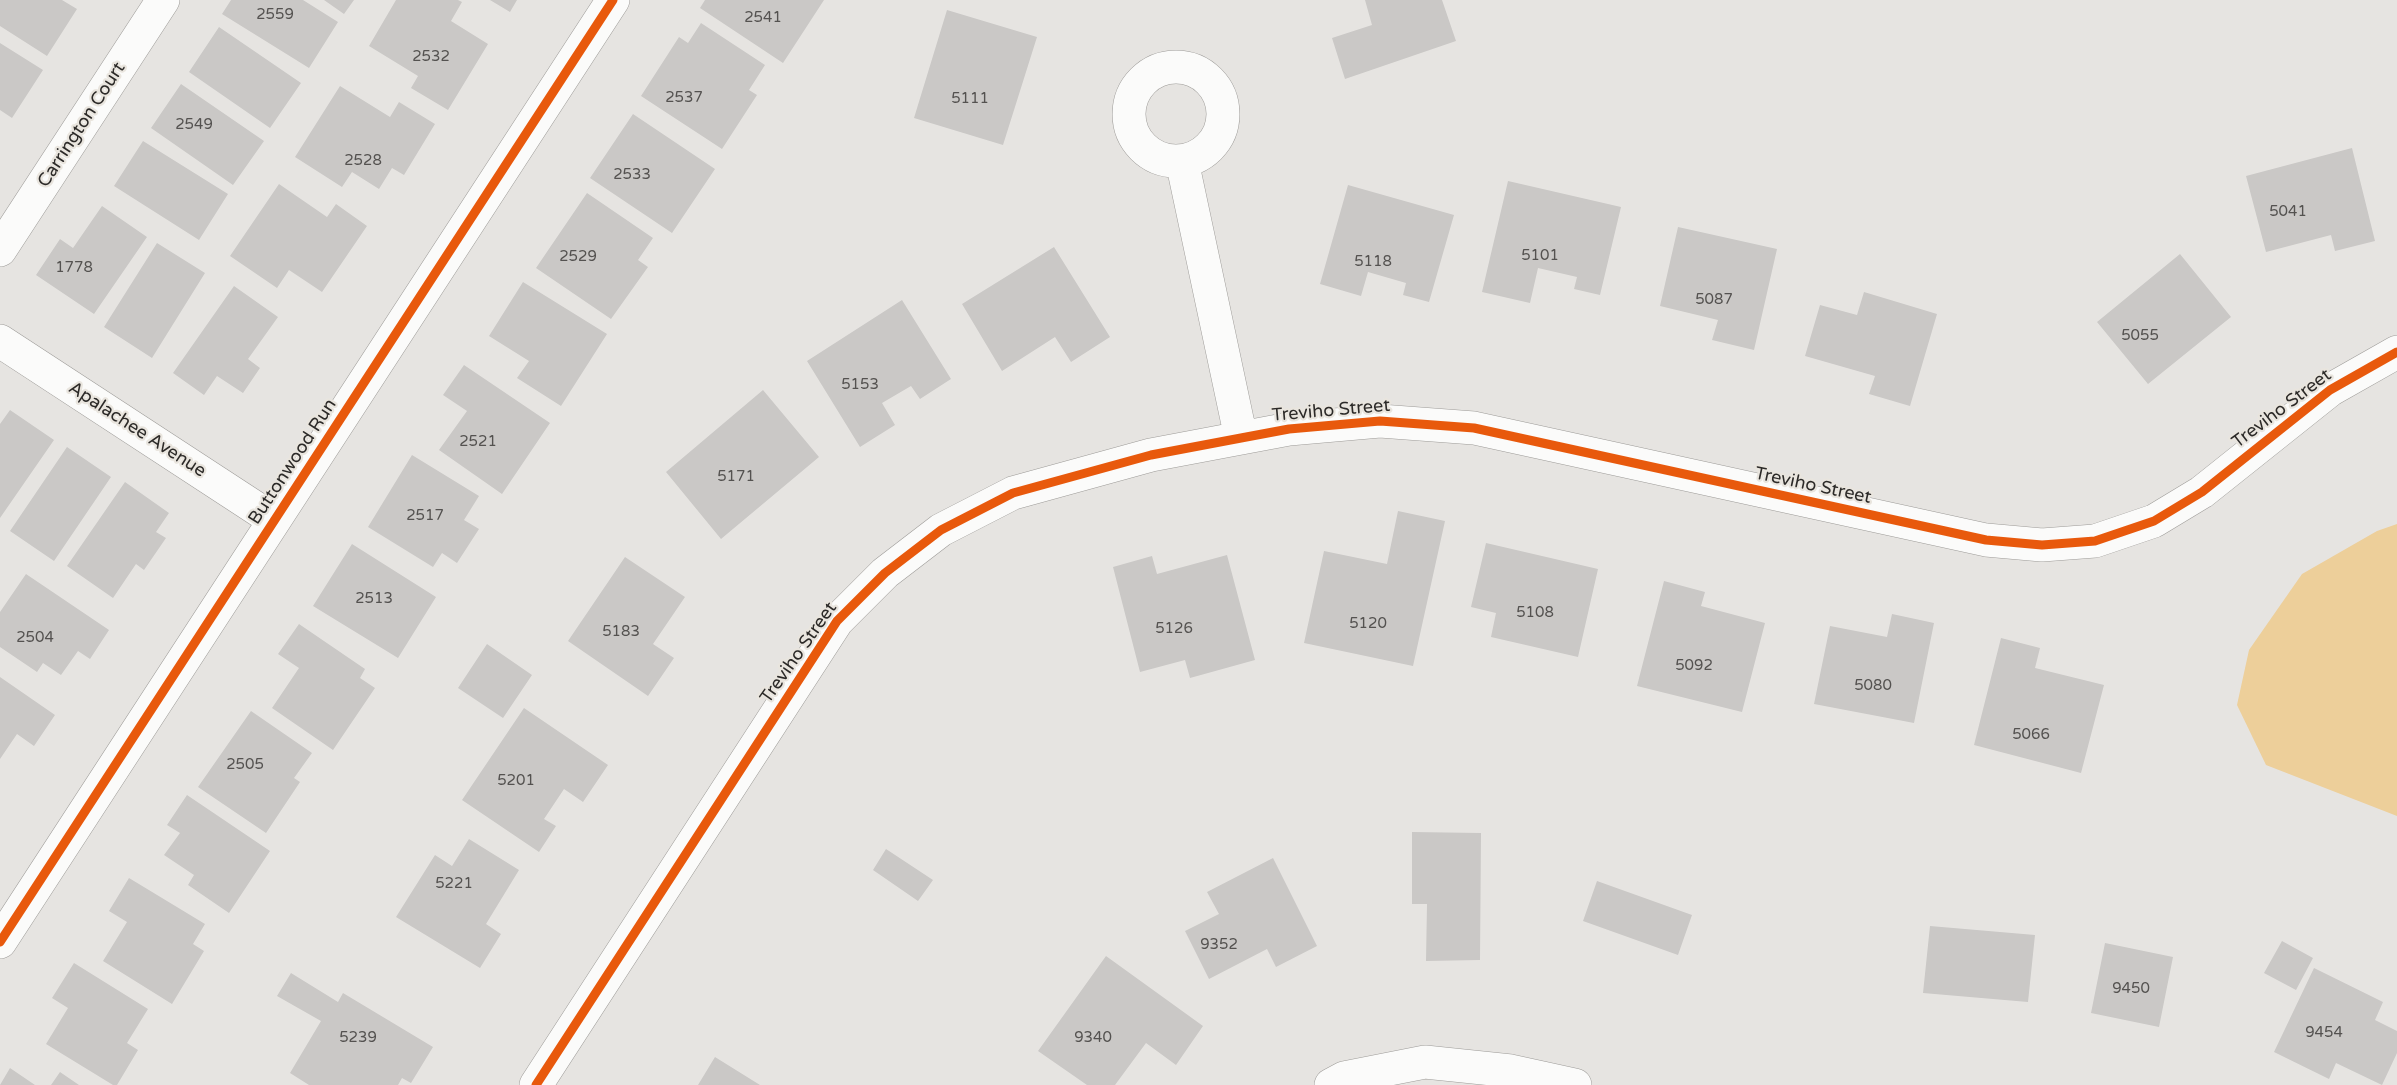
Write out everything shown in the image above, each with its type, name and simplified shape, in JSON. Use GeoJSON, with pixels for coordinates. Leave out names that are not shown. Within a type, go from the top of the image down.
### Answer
{"type":"FeatureCollection","features":[{"type":"Feature","properties":{"kind":"street","name":"Carrington Court"},"geometry":{"type":"LineString","coordinates":[[0,250],[163,0]]}},
{"type":"Feature","properties":{"kind":"street","name":"Buttonwood Run"},"geometry":{"type":"LineString","coordinates":[[0,942],[613,0]]}},
{"type":"Feature","properties":{"kind":"street"},"geometry":{"type":"LineString","coordinates":[[1182,161],[1241,438]]}},
{"type":"Feature","properties":{"kind":"street","name":"Apalachee Avenue"},"geometry":{"type":"LineString","coordinates":[[0,341],[274,520]]}},
{"type":"Feature","properties":{"kind":"street","name":"Treviho Street"},"geometry":{"type":"LineString","coordinates":[[536,1085],[837,621],[885,573],[941,530],[1013,493],[1151,455],[1289,429],[1380,421],[1474,428],[1986,540],[2042,545],[2095,541],[2154,521],[2202,492],[2330,390],[2397,352]]}},
{"type":"Feature","properties":{"kind":"street"},"geometry":{"type":"LineString","coordinates":[[1330,1085],[1344,1078],[1425,1062],[1511,1071],[1575,1085]]}},
{"type":"Feature","properties":{"kind":"shaded area"},"geometry":{"type":"Polygon","coordinates":[[[2397,524],[2397,816],[2266,765],[2237,705],[2249,650],[2302,574],[2377,531],[2397,524]]]}},
{"type":"Feature","properties":{"kind":"building"},"geometry":{"type":"Polygon","coordinates":[[[0,0],[62,0],[77,9],[47,56],[0,26],[0,0]]]}},
{"type":"Feature","properties":{"kind":"building"},"geometry":{"type":"Polygon","coordinates":[[[231,0],[303,0],[338,22],[309,68],[222,14],[231,0]]]}},
{"type":"Feature","properties":{"kind":"building"},"geometry":{"type":"Polygon","coordinates":[[[324,0],[354,0],[344,14],[324,0]]]}},
{"type":"Feature","properties":{"kind":"building"},"geometry":{"type":"Polygon","coordinates":[[[396,0],[458,0],[462,2],[451,21],[488,44],[448,110],[411,88],[418,76],[369,46],[396,0]]]}},
{"type":"Feature","properties":{"kind":"building"},"geometry":{"type":"Polygon","coordinates":[[[490,0],[517,0],[510,12],[490,0]]]}},
{"type":"Feature","properties":{"kind":"building"},"geometry":{"type":"Polygon","coordinates":[[[705,0],[824,0],[783,63],[700,8],[705,0]]]}},
{"type":"Feature","properties":{"kind":"building"},"geometry":{"type":"Polygon","coordinates":[[[1365,0],[1442,0],[1456,41],[1345,79],[1332,38],[1372,25],[1365,0]]]}},
{"type":"Feature","properties":{"kind":"building"},"geometry":{"type":"Polygon","coordinates":[[[947,10],[1037,37],[1003,145],[914,118],[947,10]]]}},
{"type":"Feature","properties":{"kind":"building"},"geometry":{"type":"Polygon","coordinates":[[[701,23],[765,65],[749,90],[757,95],[722,149],[641,96],[679,37],[688,43],[701,23]]]}},
{"type":"Feature","properties":{"kind":"building"},"geometry":{"type":"Polygon","coordinates":[[[219,27],[301,83],[270,128],[189,72],[219,27]]]}},
{"type":"Feature","properties":{"kind":"building"},"geometry":{"type":"Polygon","coordinates":[[[0,43],[43,70],[12,118],[0,110],[0,43]]]}},
{"type":"Feature","properties":{"kind":"building"},"geometry":{"type":"Polygon","coordinates":[[[181,84],[264,141],[233,185],[151,128],[181,84]]]}},
{"type":"Feature","properties":{"kind":"building"},"geometry":{"type":"Polygon","coordinates":[[[340,86],[390,117],[399,102],[435,124],[404,175],[392,168],[379,189],[352,172],[342,187],[295,157],[340,86]]]}},
{"type":"Feature","properties":{"kind":"building"},"geometry":{"type":"Polygon","coordinates":[[[633,114],[715,169],[672,233],[590,178],[633,114]]]}},
{"type":"Feature","properties":{"kind":"building"},"geometry":{"type":"Polygon","coordinates":[[[143,141],[228,194],[199,240],[114,186],[143,141]]]}},
{"type":"Feature","properties":{"kind":"building"},"geometry":{"type":"Polygon","coordinates":[[[2352,148],[2375,241],[2335,251],[2331,235],[2266,252],[2246,176],[2352,148]]]}},
{"type":"Feature","properties":{"kind":"building"},"geometry":{"type":"Polygon","coordinates":[[[1508,181],[1621,207],[1600,295],[1574,289],[1577,277],[1538,268],[1530,303],[1482,292],[1508,181]]]}},
{"type":"Feature","properties":{"kind":"building"},"geometry":{"type":"Polygon","coordinates":[[[279,184],[327,217],[336,204],[367,226],[322,292],[289,270],[277,288],[230,256],[279,184]]]}},
{"type":"Feature","properties":{"kind":"building"},"geometry":{"type":"Polygon","coordinates":[[[1348,185],[1454,215],[1429,302],[1403,295],[1406,283],[1368,272],[1361,296],[1320,284],[1348,185]]]}},
{"type":"Feature","properties":{"kind":"building"},"geometry":{"type":"Polygon","coordinates":[[[587,193],[653,238],[638,260],[648,267],[611,319],[536,268],[587,193]]]}},
{"type":"Feature","properties":{"kind":"building"},"geometry":{"type":"Polygon","coordinates":[[[102,206],[147,237],[94,314],[36,275],[60,239],[73,248],[102,206]]]}},
{"type":"Feature","properties":{"kind":"building"},"geometry":{"type":"Polygon","coordinates":[[[1678,227],[1777,249],[1754,350],[1712,340],[1718,320],[1660,306],[1678,227]]]}},
{"type":"Feature","properties":{"kind":"building"},"geometry":{"type":"Polygon","coordinates":[[[157,243],[205,273],[152,358],[104,327],[157,243]]]}},
{"type":"Feature","properties":{"kind":"building"},"geometry":{"type":"Polygon","coordinates":[[[1054,247],[1110,337],[1071,362],[1055,337],[1002,371],[962,304],[1054,247]]]}},
{"type":"Feature","properties":{"kind":"building"},"geometry":{"type":"Polygon","coordinates":[[[2180,254],[2231,317],[2148,384],[2097,322],[2180,254]]]}},
{"type":"Feature","properties":{"kind":"building"},"geometry":{"type":"Polygon","coordinates":[[[523,282],[607,334],[561,406],[517,378],[529,361],[489,336],[523,282]]]}},
{"type":"Feature","properties":{"kind":"building"},"geometry":{"type":"Polygon","coordinates":[[[234,286],[278,317],[248,359],[260,368],[243,393],[217,376],[204,395],[173,373],[234,286]]]}},
{"type":"Feature","properties":{"kind":"building"},"geometry":{"type":"Polygon","coordinates":[[[1864,292],[1937,314],[1910,406],[1869,394],[1875,376],[1805,356],[1820,305],[1857,315],[1864,292]]]}},
{"type":"Feature","properties":{"kind":"building"},"geometry":{"type":"Polygon","coordinates":[[[902,300],[951,379],[920,399],[911,386],[882,403],[895,425],[860,447],[807,361],[902,300]]]}},
{"type":"Feature","properties":{"kind":"building"},"geometry":{"type":"Polygon","coordinates":[[[464,365],[550,423],[502,494],[439,450],[467,411],[443,395],[464,365]]]}},
{"type":"Feature","properties":{"kind":"building"},"geometry":{"type":"Polygon","coordinates":[[[763,390],[819,457],[721,539],[666,472],[763,390]]]}},
{"type":"Feature","properties":{"kind":"building"},"geometry":{"type":"Polygon","coordinates":[[[10,410],[54,440],[0,518],[0,424],[10,410]]]}},
{"type":"Feature","properties":{"kind":"building"},"geometry":{"type":"Polygon","coordinates":[[[67,447],[111,477],[54,561],[10,531],[67,447]]]}},
{"type":"Feature","properties":{"kind":"building"},"geometry":{"type":"Polygon","coordinates":[[[412,455],[479,496],[464,520],[479,529],[457,563],[442,553],[433,567],[368,527],[412,455]]]}},
{"type":"Feature","properties":{"kind":"building"},"geometry":{"type":"Polygon","coordinates":[[[125,482],[169,513],[156,532],[166,538],[144,570],[136,564],[113,598],[67,566],[125,482]]]}},
{"type":"Feature","properties":{"kind":"building"},"geometry":{"type":"Polygon","coordinates":[[[1398,511],[1445,521],[1413,666],[1304,643],[1324,551],[1387,564],[1398,511]]]}},
{"type":"Feature","properties":{"kind":"building"},"geometry":{"type":"Polygon","coordinates":[[[1486,543],[1598,569],[1578,657],[1491,637],[1496,613],[1471,607],[1486,543]]]}},
{"type":"Feature","properties":{"kind":"building"},"geometry":{"type":"Polygon","coordinates":[[[352,544],[436,597],[398,658],[313,606],[352,544]]]}},
{"type":"Feature","properties":{"kind":"building"},"geometry":{"type":"Polygon","coordinates":[[[1227,555],[1255,660],[1190,678],[1185,660],[1140,672],[1113,567],[1152,556],[1157,574],[1227,555]]]}},
{"type":"Feature","properties":{"kind":"building"},"geometry":{"type":"Polygon","coordinates":[[[625,557],[685,597],[653,644],[674,658],[648,696],[568,641],[625,557]]]}},
{"type":"Feature","properties":{"kind":"building"},"geometry":{"type":"Polygon","coordinates":[[[26,574],[109,630],[90,659],[78,651],[61,675],[43,663],[37,672],[0,647],[0,612],[26,574]]]}},
{"type":"Feature","properties":{"kind":"building"},"geometry":{"type":"Polygon","coordinates":[[[1664,581],[1705,592],[1701,606],[1765,623],[1742,712],[1637,686],[1664,581]]]}},
{"type":"Feature","properties":{"kind":"building"},"geometry":{"type":"Polygon","coordinates":[[[1892,614],[1934,623],[1914,723],[1814,704],[1830,626],[1887,637],[1892,614]]]}},
{"type":"Feature","properties":{"kind":"building"},"geometry":{"type":"Polygon","coordinates":[[[299,624],[365,669],[360,678],[375,688],[333,750],[272,708],[299,668],[278,654],[299,624]]]}},
{"type":"Feature","properties":{"kind":"building"},"geometry":{"type":"Polygon","coordinates":[[[2001,638],[2040,648],[2035,668],[2104,685],[2081,773],[1974,745],[2001,638]]]}},
{"type":"Feature","properties":{"kind":"building"},"geometry":{"type":"Polygon","coordinates":[[[487,644],[532,675],[503,718],[458,688],[487,644]]]}},
{"type":"Feature","properties":{"kind":"building"},"geometry":{"type":"Polygon","coordinates":[[[0,677],[55,715],[34,746],[17,734],[0,759],[0,677]]]}},
{"type":"Feature","properties":{"kind":"building"},"geometry":{"type":"Polygon","coordinates":[[[524,708],[608,765],[583,802],[564,789],[544,819],[556,826],[539,852],[462,800],[524,708]]]}},
{"type":"Feature","properties":{"kind":"building"},"geometry":{"type":"Polygon","coordinates":[[[251,711],[312,753],[294,778],[300,782],[266,833],[198,787],[251,711]]]}},
{"type":"Feature","properties":{"kind":"building"},"geometry":{"type":"Polygon","coordinates":[[[187,795],[270,851],[229,913],[188,885],[194,875],[164,855],[180,833],[167,825],[187,795]]]}},
{"type":"Feature","properties":{"kind":"building"},"geometry":{"type":"Polygon","coordinates":[[[1412,832],[1481,833],[1480,960],[1426,961],[1427,904],[1412,904],[1412,832]]]}},
{"type":"Feature","properties":{"kind":"building"},"geometry":{"type":"Polygon","coordinates":[[[469,839],[519,870],[486,924],[501,934],[480,968],[396,917],[435,855],[452,866],[469,839]]]}},
{"type":"Feature","properties":{"kind":"building"},"geometry":{"type":"Polygon","coordinates":[[[886,849],[933,880],[918,901],[873,870],[886,849]]]}},
{"type":"Feature","properties":{"kind":"building"},"geometry":{"type":"Polygon","coordinates":[[[1273,858],[1317,946],[1276,967],[1267,949],[1209,979],[1185,931],[1219,914],[1207,892],[1273,858]]]}},
{"type":"Feature","properties":{"kind":"building"},"geometry":{"type":"Polygon","coordinates":[[[129,878],[205,924],[193,944],[204,951],[172,1004],[103,961],[127,922],[109,911],[129,878]]]}},
{"type":"Feature","properties":{"kind":"building"},"geometry":{"type":"Polygon","coordinates":[[[1597,881],[1692,915],[1678,955],[1583,921],[1597,881]]]}},
{"type":"Feature","properties":{"kind":"building"},"geometry":{"type":"Polygon","coordinates":[[[1930,926],[2035,935],[2028,1002],[1923,993],[1930,926]]]}},
{"type":"Feature","properties":{"kind":"building"},"geometry":{"type":"Polygon","coordinates":[[[2282,941],[2313,958],[2296,990],[2264,973],[2282,941]]]}},
{"type":"Feature","properties":{"kind":"building"},"geometry":{"type":"Polygon","coordinates":[[[2105,943],[2173,957],[2159,1027],[2091,1013],[2105,943]]]}},
{"type":"Feature","properties":{"kind":"building"},"geometry":{"type":"Polygon","coordinates":[[[1106,956],[1203,1026],[1176,1065],[1146,1043],[1115,1085],[1087,1085],[1038,1051],[1106,956]]]}},
{"type":"Feature","properties":{"kind":"building"},"geometry":{"type":"Polygon","coordinates":[[[74,963],[148,1009],[127,1043],[138,1050],[117,1085],[113,1085],[46,1044],[68,1008],[52,998],[74,963]]]}},
{"type":"Feature","properties":{"kind":"building"},"geometry":{"type":"Polygon","coordinates":[[[2314,968],[2383,1002],[2375,1020],[2397,1031],[2397,1053],[2382,1085],[2336,1063],[2329,1079],[2274,1052],[2314,968]]]}},
{"type":"Feature","properties":{"kind":"building"},"geometry":{"type":"Polygon","coordinates":[[[291,973],[338,1002],[343,993],[433,1047],[411,1083],[402,1078],[398,1085],[309,1085],[290,1073],[321,1021],[277,996],[291,973]]]}},
{"type":"Feature","properties":{"kind":"building"},"geometry":{"type":"Polygon","coordinates":[[[715,1057],[760,1085],[698,1085],[715,1057]]]}},
{"type":"Feature","properties":{"kind":"building"},"geometry":{"type":"Polygon","coordinates":[[[10,1068],[35,1085],[0,1085],[10,1068]]]}},
{"type":"Feature","properties":{"kind":"building"},"geometry":{"type":"Polygon","coordinates":[[[60,1072],[79,1085],[51,1085],[60,1072]]]}},
{"type":"Feature","properties":{"kind":"cycle path"},"geometry":{"type":"LineString","coordinates":[[0,942],[613,0]]}},
{"type":"Feature","properties":{"kind":"cycle path"},"geometry":{"type":"LineString","coordinates":[[536,1085],[837,621],[885,573],[941,530],[1013,493],[1151,455],[1289,429],[1380,421],[1474,428],[1986,540],[2042,545],[2095,541],[2154,521],[2202,492],[2330,390],[2397,352]]}}]}
